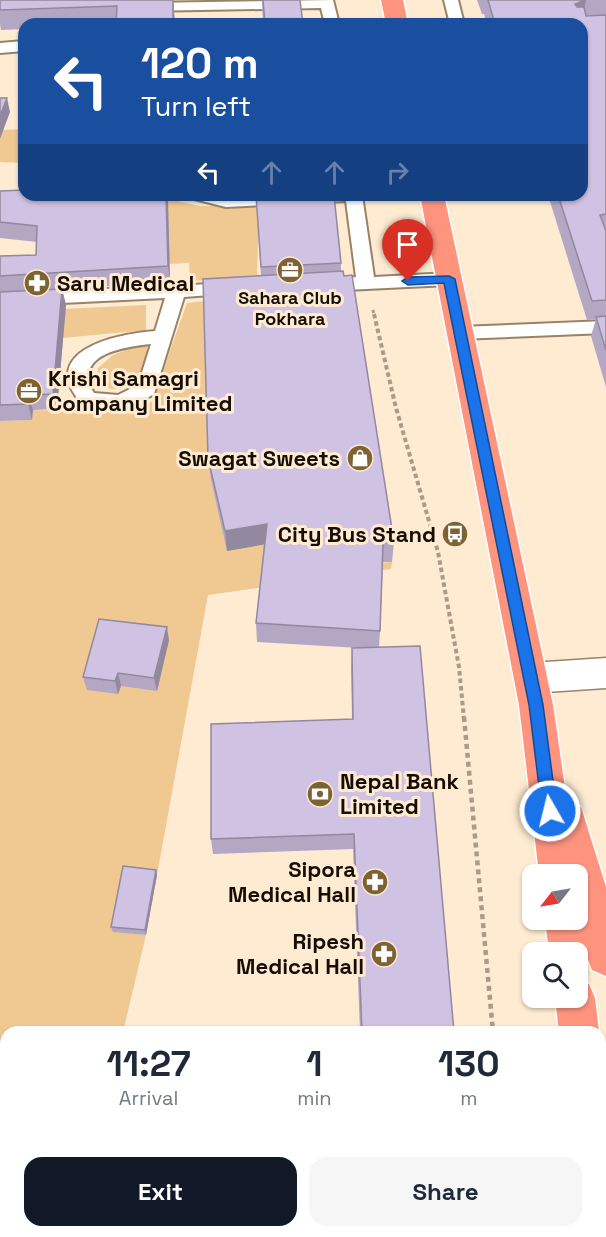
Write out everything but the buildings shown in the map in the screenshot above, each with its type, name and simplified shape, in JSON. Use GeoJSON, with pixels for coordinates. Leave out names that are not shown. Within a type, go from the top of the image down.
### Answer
{"type":"FeatureCollection","features":[{"type":"Feature","properties":{"kind":"highway"},"geometry":{"type":"LineString","coordinates":[[392,0],[396,18]]}},
{"type":"Feature","properties":{"kind":"highway"},"geometry":{"type":"LineString","coordinates":[[433,201],[533,692],[557,864]]}},
{"type":"Feature","properties":{"kind":"highway"},"geometry":{"type":"LineString","coordinates":[[533,692],[606,956]]}},
{"type":"Feature","properties":{"kind":"highway"},"geometry":{"type":"LineString","coordinates":[[576,1008],[578,1026]]}},
{"type":"Feature","properties":{"kind":"street"},"geometry":{"type":"LineString","coordinates":[[533,692],[606,673]]}},
{"type":"Feature","properties":{"kind":"lane"},"geometry":{"type":"LineString","coordinates":[[451,0],[456,18]]}},
{"type":"Feature","properties":{"kind":"lane"},"geometry":{"type":"LineString","coordinates":[[128,7],[326,2],[330,18]]}},
{"type":"Feature","properties":{"kind":"lane"},"geometry":{"type":"LineString","coordinates":[[0,48],[18,46]]}},
{"type":"Feature","properties":{"kind":"lane"},"geometry":{"type":"LineString","coordinates":[[222,201],[244,201]]}},
{"type":"Feature","properties":{"kind":"lane"},"geometry":{"type":"LineString","coordinates":[[353,201],[366,283]]}},
{"type":"Feature","properties":{"kind":"lane"},"geometry":{"type":"LineString","coordinates":[[307,286],[449,279]]}},
{"type":"Feature","properties":{"kind":"lane"},"geometry":{"type":"LineString","coordinates":[[0,300],[248,288]]}},
{"type":"Feature","properties":{"kind":"lane"},"geometry":{"type":"LineString","coordinates":[[164,337],[117,342],[96,351],[81,365],[78,381],[87,398],[107,404],[130,399],[147,389],[164,337],[176,292]]}},
{"type":"Feature","properties":{"kind":"lane"},"geometry":{"type":"LineString","coordinates":[[460,333],[606,327]]}},
{"type":"Feature","properties":{"kind":"path"},"geometry":{"type":"LineString","coordinates":[[366,283],[396,408],[438,552],[459,667],[492,1026]]}},
{"type":"Feature","properties":{"kind":"shaded area"},"geometry":{"type":"Polygon","coordinates":[[[18,129],[18,163],[0,162],[0,130],[18,129]]]}},
{"type":"Feature","properties":{"kind":"shaded area"},"geometry":{"type":"Polygon","coordinates":[[[168,201],[199,206],[259,206],[257,278],[190,281],[189,263],[30,271],[31,255],[169,247],[168,201]]]}},
{"type":"Feature","properties":{"kind":"shaded area"},"geometry":{"type":"Polygon","coordinates":[[[205,301],[325,534],[329,565],[392,562],[391,569],[208,595],[157,875],[125,872],[113,931],[146,935],[124,1026],[0,1026],[0,421],[32,420],[33,410],[138,412],[152,401],[187,303],[205,301]]]}},
{"type":"Feature","properties":{"kind":"shaded area"},"geometry":{"type":"Polygon","coordinates":[[[146,305],[146,330],[4,341],[0,312],[146,305]]]}},
{"type":"Feature","properties":{"kind":"shaded area"},"geometry":{"type":"Polygon","coordinates":[[[140,345],[147,347],[148,361],[143,373],[125,388],[105,387],[99,380],[98,368],[113,355],[140,345]]]}},
{"type":"Feature","properties":{"kind":"place","name":"Sahara Club Pokhara"},"geometry":{"type":"Point","coordinates":[290,270]}},
{"type":"Feature","properties":{"kind":"place","name":"Saru Medical"},"geometry":{"type":"Point","coordinates":[37,283]}},
{"type":"Feature","properties":{"kind":"place","name":"Krishi Samagri Company Limited"},"geometry":{"type":"Point","coordinates":[29,391]}},
{"type":"Feature","properties":{"kind":"place","name":"Swagat Sweets"},"geometry":{"type":"Point","coordinates":[360,458]}},
{"type":"Feature","properties":{"kind":"place","name":"City Bus Stand"},"geometry":{"type":"Point","coordinates":[455,534]}},
{"type":"Feature","properties":{"kind":"place","name":"Nepal Bank Limited"},"geometry":{"type":"Point","coordinates":[320,794]}},
{"type":"Feature","properties":{"kind":"place","name":"Sipora Medical Hall"},"geometry":{"type":"Point","coordinates":[375,882]}},
{"type":"Feature","properties":{"kind":"place","name":"Ripesh Medical Hall"},"geometry":{"type":"Point","coordinates":[384,954]}},
{"type":"Feature","properties":{"kind":"route"},"geometry":{"type":"LineString","coordinates":[[408,281],[449,279],[536,705],[550,811]]}}]}
